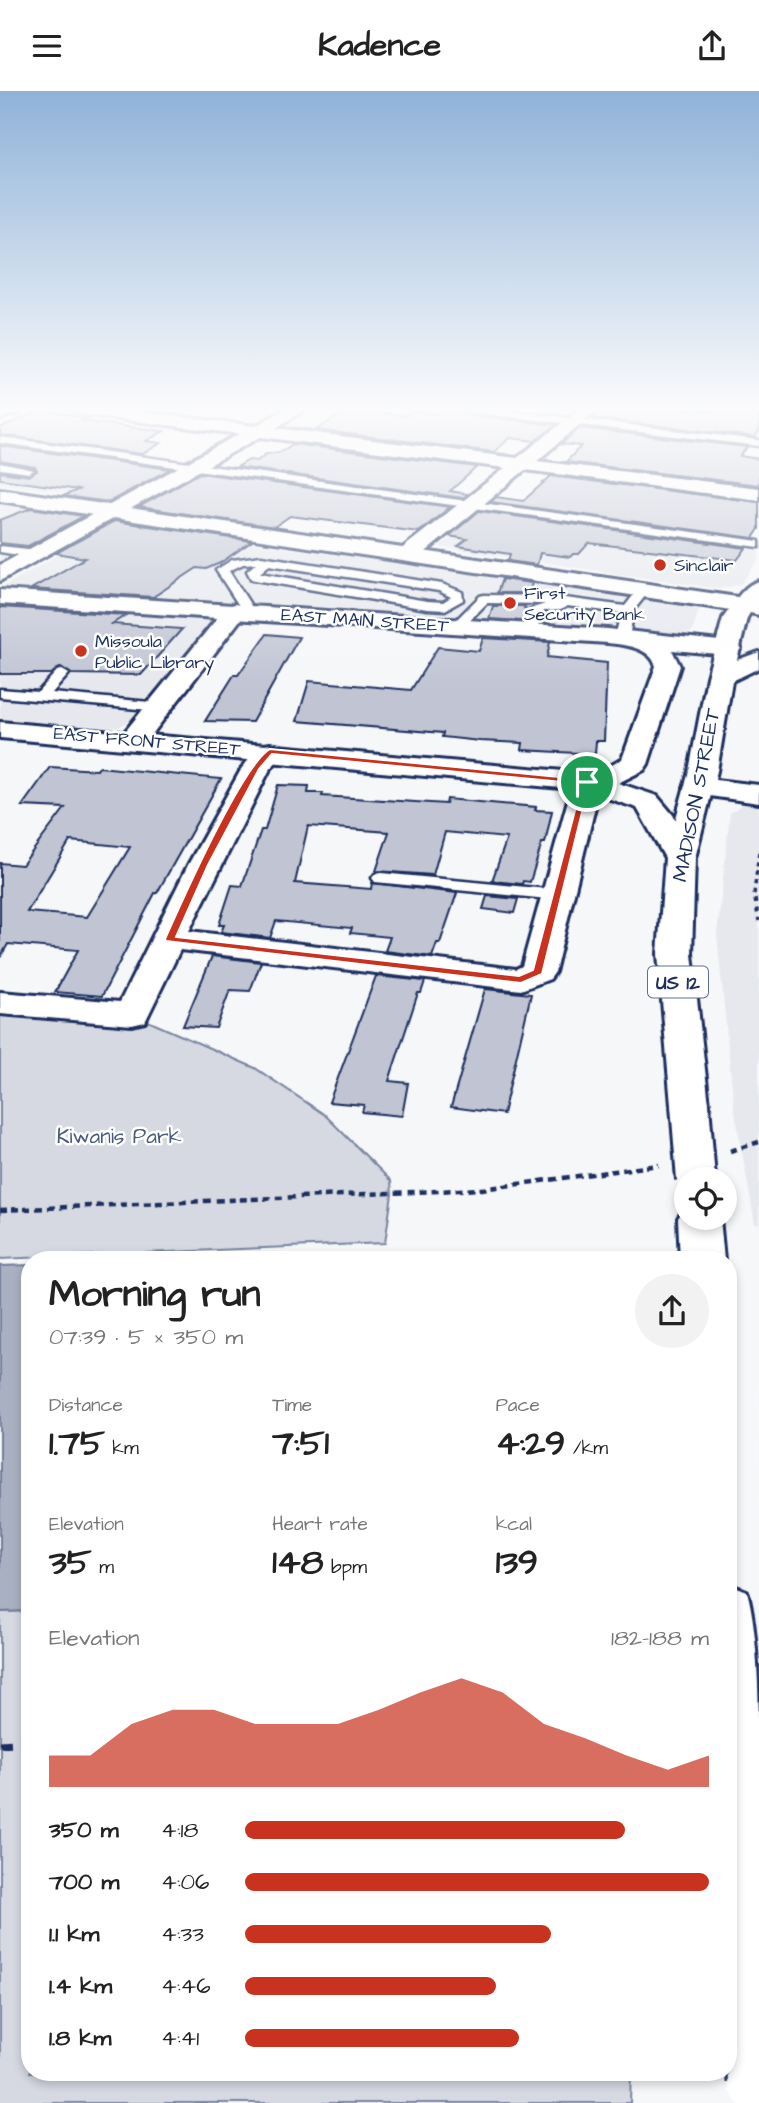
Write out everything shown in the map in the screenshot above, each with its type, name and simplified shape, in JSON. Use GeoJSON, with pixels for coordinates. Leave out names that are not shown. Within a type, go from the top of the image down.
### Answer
{"type":"FeatureCollection","features":[{"type":"Feature","properties":{"kind":"main road"},"geometry":{"type":"LineString","coordinates":[[50,503],[644,590],[754,601]]}},
{"type":"Feature","properties":{"kind":"main road"},"geometry":{"type":"LineString","coordinates":[[0,574],[132,503]]}},
{"type":"Feature","properties":{"kind":"main road"},"geometry":{"type":"LineString","coordinates":[[408,555],[472,503]]}},
{"type":"Feature","properties":{"kind":"main road","name":"EAST MAIN STREET"},"geometry":{"type":"LineString","coordinates":[[0,597],[615,637],[729,648]]}},
{"type":"Feature","properties":{"kind":"main road","name":"MADISON STREET"},"geometry":{"type":"LineString","coordinates":[[694,1165],[675,954],[680,858],[735,618],[754,601]]}},
{"type":"Feature","properties":{"kind":"main road"},"geometry":{"type":"LineString","coordinates":[[133,740],[242,611]]}},
{"type":"Feature","properties":{"kind":"main road"},"geometry":{"type":"LineString","coordinates":[[587,782],[615,775],[634,764],[668,666],[665,655],[657,648],[615,637]]}},
{"type":"Feature","properties":{"kind":"main road"},"geometry":{"type":"LineString","coordinates":[[720,677],[759,659]]}},
{"type":"Feature","properties":{"kind":"main road","name":"EAST FRONT STREET"},"geometry":{"type":"LineString","coordinates":[[0,730],[270,751],[587,782]]}},
{"type":"Feature","properties":{"kind":"main road"},"geometry":{"type":"LineString","coordinates":[[0,1003],[132,1014],[204,865],[256,768],[270,751]]}},
{"type":"Feature","properties":{"kind":"main road"},"geometry":{"type":"LineString","coordinates":[[587,782],[647,802],[658,815],[680,858]]}},
{"type":"Feature","properties":{"kind":"main road"},"geometry":{"type":"LineString","coordinates":[[170,939],[521,980],[538,972],[587,782]]}},
{"type":"Feature","properties":{"kind":"main road"},"geometry":{"type":"LineString","coordinates":[[698,787],[759,794]]}},
{"type":"Feature","properties":{"kind":"main road"},"geometry":{"type":"LineString","coordinates":[[700,1230],[701,1251]]}},
{"type":"Feature","properties":{"kind":"main road"},"geometry":{"type":"LineString","coordinates":[[737,1745],[759,2081]]}},
{"type":"Feature","properties":{"kind":"lane"},"geometry":{"type":"LineString","coordinates":[[472,503],[759,544]]}},
{"type":"Feature","properties":{"kind":"lane"},"geometry":{"type":"LineString","coordinates":[[0,548],[37,554]]}},
{"type":"Feature","properties":{"kind":"lane"},"geometry":{"type":"LineString","coordinates":[[242,611],[222,570],[242,560],[267,561],[442,588],[455,591],[458,595],[457,600],[445,606],[427,605],[255,576],[253,571],[267,561]]}},
{"type":"Feature","properties":{"kind":"lane"},"geometry":{"type":"LineString","coordinates":[[615,637],[628,610],[644,590]]}},
{"type":"Feature","properties":{"kind":"lane"},"geometry":{"type":"LineString","coordinates":[[456,626],[484,599],[527,598],[628,610]]}},
{"type":"Feature","properties":{"kind":"lane"},"geometry":{"type":"LineString","coordinates":[[529,631],[539,608],[591,605]]}},
{"type":"Feature","properties":{"kind":"lane"},"geometry":{"type":"LineString","coordinates":[[42,696],[62,674]]}},
{"type":"Feature","properties":{"kind":"lane"},"geometry":{"type":"LineString","coordinates":[[0,693],[160,707]]}},
{"type":"Feature","properties":{"kind":"lane"},"geometry":{"type":"LineString","coordinates":[[381,878],[558,895]]}},
{"type":"Feature","properties":{"kind":"path"},"geometry":{"type":"LineString","coordinates":[[759,852],[754,894],[759,921]]}},
{"type":"Feature","properties":{"kind":"path"},"geometry":{"type":"LineString","coordinates":[[0,1210],[482,1189],[694,1165],[759,1142]]}},
{"type":"Feature","properties":{"kind":"path"},"geometry":{"type":"LineString","coordinates":[[0,1744],[21,1743]]}},
{"type":"Feature","properties":{"kind":"shaded area"},"geometry":{"type":"Polygon","coordinates":[[[0,503],[72,514],[86,519],[0,566],[0,503]]]}},
{"type":"Feature","properties":{"kind":"shaded area"},"geometry":{"type":"Polygon","coordinates":[[[491,506],[759,544],[759,559],[741,584],[720,589],[439,547],[491,506]]]}},
{"type":"Feature","properties":{"kind":"shaded area"},"geometry":{"type":"Polygon","coordinates":[[[110,524],[687,603],[700,608],[692,632],[681,634],[3,587],[110,524]]]}},
{"type":"Feature","properties":{"kind":"shaded area"},"geometry":{"type":"Polygon","coordinates":[[[0,601],[209,618],[212,621],[131,720],[119,727],[104,729],[0,720],[0,601]]]}},
{"type":"Feature","properties":{"kind":"shaded area"},"geometry":{"type":"Polygon","coordinates":[[[745,803],[759,803],[759,1224],[755,1224],[734,1107],[717,935],[730,813],[745,803]]]}},
{"type":"Feature","properties":{"kind":"green space","name":"Kiwanis Park"},"geometry":{"type":"Polygon","coordinates":[[[0,1003],[132,1014],[255,1068],[325,1115],[391,1181],[392,1194],[385,1243],[192,1251],[21,1251],[21,1258],[0,1259],[0,1003]]]}},
{"type":"Feature","properties":{"kind":"green space"},"geometry":{"type":"Polygon","coordinates":[[[21,1611],[21,2081],[631,2081],[630,2103],[0,2103],[0,1612],[21,1611]]]}},
{"type":"Feature","properties":{"kind":"water"},"geometry":{"type":"Polygon","coordinates":[[[21,1265],[21,1611],[0,1612],[0,1266],[21,1265]]]}},
{"type":"Feature","properties":{"kind":"pier"},"geometry":{"type":"Polygon","coordinates":[[[759,1316],[759,1610],[737,1611],[737,1317],[759,1316]]]}},
{"type":"Feature","properties":{"kind":"building"},"geometry":{"type":"Polygon","coordinates":[[[146,503],[420,503],[450,507],[419,532],[290,516],[274,527],[139,507],[146,503]]]}},
{"type":"Feature","properties":{"kind":"building"},"geometry":{"type":"Polygon","coordinates":[[[498,503],[759,503],[759,529],[753,538],[498,503]]]}},
{"type":"Feature","properties":{"kind":"building"},"geometry":{"type":"Polygon","coordinates":[[[31,508],[84,516],[28,546],[0,543],[0,520],[31,508]]]}},
{"type":"Feature","properties":{"kind":"building"},"geometry":{"type":"Polygon","coordinates":[[[479,511],[746,548],[737,560],[589,543],[579,554],[570,557],[540,553],[537,565],[508,561],[510,554],[458,546],[467,539],[449,536],[479,511]]]}},
{"type":"Feature","properties":{"kind":"building"},"geometry":{"type":"Polygon","coordinates":[[[114,521],[252,541],[220,563],[206,569],[197,568],[153,597],[31,589],[85,558],[56,553],[114,521]]]}},
{"type":"Feature","properties":{"kind":"building"},"geometry":{"type":"Polygon","coordinates":[[[502,579],[532,583],[529,593],[497,593],[502,579]]]}},
{"type":"Feature","properties":{"kind":"building"},"geometry":{"type":"Polygon","coordinates":[[[493,606],[525,606],[524,608],[530,609],[524,621],[489,619],[493,606]]]}},
{"type":"Feature","properties":{"kind":"building","name":"Missoula Public Library"},"geometry":{"type":"Polygon","coordinates":[[[0,607],[126,615],[112,624],[182,629],[141,675],[71,674],[61,667],[51,674],[0,674],[0,607]]]}},
{"type":"Feature","properties":{"kind":"building"},"geometry":{"type":"Polygon","coordinates":[[[267,634],[299,637],[252,722],[205,721],[234,675],[238,675],[267,634]]]}},
{"type":"Feature","properties":{"kind":"building"},"geometry":{"type":"Polygon","coordinates":[[[483,638],[550,642],[547,657],[607,663],[604,741],[596,741],[595,754],[522,750],[523,743],[442,737],[443,733],[297,721],[309,681],[411,690],[438,647],[479,651],[483,638]]]}},
{"type":"Feature","properties":{"kind":"building"},"geometry":{"type":"Polygon","coordinates":[[[50,767],[97,770],[99,767],[221,779],[155,893],[102,996],[55,992],[78,950],[8,944],[0,958],[0,863],[22,865],[65,808],[22,806],[50,767]],[[70,841],[27,912],[87,917],[130,847],[70,841]]]}},
{"type":"Feature","properties":{"kind":"building"},"geometry":{"type":"Polygon","coordinates":[[[278,785],[309,786],[308,793],[323,793],[322,796],[446,804],[447,799],[536,807],[535,810],[552,811],[545,843],[542,843],[530,882],[523,881],[522,884],[492,881],[507,838],[445,832],[433,875],[376,871],[389,832],[308,826],[295,883],[371,889],[372,883],[457,893],[440,943],[437,943],[432,957],[385,951],[390,937],[350,933],[352,928],[276,921],[270,938],[221,932],[224,925],[219,925],[232,885],[242,886],[261,830],[265,830],[278,785]]]}},
{"type":"Feature","properties":{"kind":"building"},"geometry":{"type":"Polygon","coordinates":[[[487,896],[518,899],[514,913],[483,909],[487,896]]]}},
{"type":"Feature","properties":{"kind":"building"},"geometry":{"type":"Polygon","coordinates":[[[212,956],[261,962],[250,991],[230,990],[216,1028],[183,1026],[212,956]]]}},
{"type":"Feature","properties":{"kind":"building"},"geometry":{"type":"Polygon","coordinates":[[[376,976],[425,981],[421,993],[418,993],[389,1081],[408,1083],[402,1116],[362,1112],[364,1105],[329,1102],[376,976]]]}},
{"type":"Feature","properties":{"kind":"building"},"geometry":{"type":"Polygon","coordinates":[[[485,989],[531,994],[503,1114],[451,1107],[485,989]]]}},
{"type":"Feature","properties":{"kind":"place","name":"Sinclair"},"geometry":{"type":"Point","coordinates":[660,565]}},
{"type":"Feature","properties":{"kind":"place","name":"First Security Bank"},"geometry":{"type":"Point","coordinates":[510,603]}},
{"type":"Feature","properties":{"kind":"place","name":"Missoula Public Library"},"geometry":{"type":"Point","coordinates":[81,651]}},
{"type":"Feature","properties":{"kind":"route"},"geometry":{"type":"LineString","coordinates":[[270,751],[587,782],[538,972],[521,980],[170,939],[204,865],[256,768],[270,751]]}}]}
